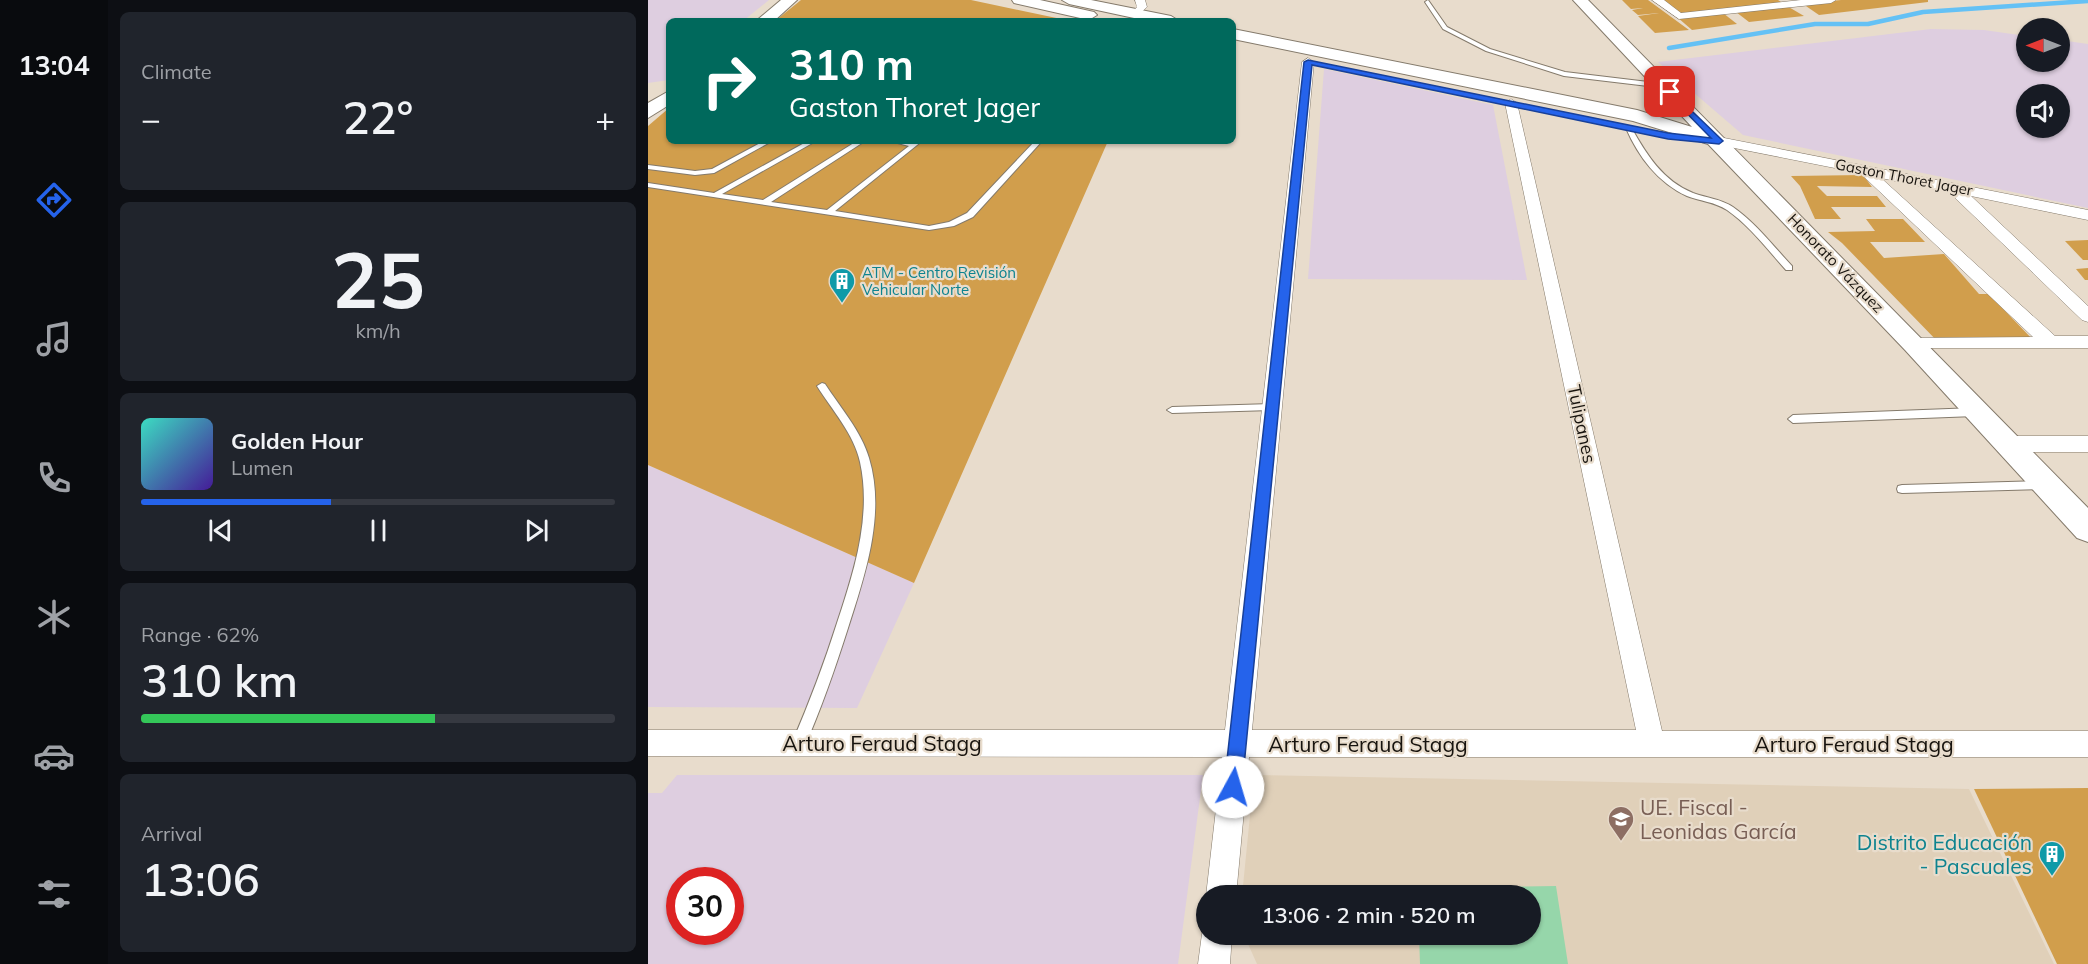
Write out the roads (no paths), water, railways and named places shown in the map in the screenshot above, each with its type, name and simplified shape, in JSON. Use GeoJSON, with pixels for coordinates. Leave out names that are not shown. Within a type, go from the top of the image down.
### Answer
{"type":"FeatureCollection","features":[{"type":"Feature","properties":{"kind":"street"},"geometry":{"type":"LineString","coordinates":[[768,18],[790,0]]}},
{"type":"Feature","properties":{"kind":"street"},"geometry":{"type":"LineString","coordinates":[[1018,0],[1103,18]]}},
{"type":"Feature","properties":{"kind":"street"},"geometry":{"type":"LineString","coordinates":[[1069,0],[1138,7],[1164,18]]}},
{"type":"Feature","properties":{"kind":"street","name":"Honorato Vázquez"},"geometry":{"type":"LineString","coordinates":[[1580,0],[1914,344],[2088,529]]}},
{"type":"Feature","properties":{"kind":"street"},"geometry":{"type":"LineString","coordinates":[[1657,0],[1679,16],[1831,0]]}},
{"type":"Feature","properties":{"kind":"street","name":"Gaston Thoret Jager"},"geometry":{"type":"LineString","coordinates":[[1236,35],[1637,116],[1719,141]]}},
{"type":"Feature","properties":{"kind":"street","name":"Gaston Thoret Jager"},"geometry":{"type":"LineString","coordinates":[[1236,47],[1668,136],[1719,141],[1862,168],[2086,216]]}},
{"type":"Feature","properties":{"kind":"street"},"geometry":{"type":"LineString","coordinates":[[1222,885],[1308,62]]}},
{"type":"Feature","properties":{"kind":"street"},"geometry":{"type":"LineString","coordinates":[[648,112],[666,98]]}},
{"type":"Feature","properties":{"kind":"street","name":"Tulipanes"},"geometry":{"type":"LineString","coordinates":[[1511,103],[1653,744]]}},
{"type":"Feature","properties":{"kind":"street"},"geometry":{"type":"LineString","coordinates":[[1862,168],[2051,343]]}},
{"type":"Feature","properties":{"kind":"street"},"geometry":{"type":"LineString","coordinates":[[1952,186],[2088,316]]}},
{"type":"Feature","properties":{"kind":"street"},"geometry":{"type":"LineString","coordinates":[[1914,344],[2088,342]]}},
{"type":"Feature","properties":{"kind":"street"},"geometry":{"type":"LineString","coordinates":[[2008,444],[2088,444]]}},
{"type":"Feature","properties":{"kind":"street","name":"Arturo Feraud Stagg"},"geometry":{"type":"LineString","coordinates":[[648,743],[2088,744]]}},
{"type":"Feature","properties":{"kind":"street"},"geometry":{"type":"LineString","coordinates":[[1214,964],[1216,945]]}},
{"type":"Feature","properties":{"kind":"lane"},"geometry":{"type":"LineString","coordinates":[[1428,2],[1445,28],[1488,50],[1564,74],[1609,82],[1665,86]]}},
{"type":"Feature","properties":{"kind":"lane"},"geometry":{"type":"LineString","coordinates":[[1629,128],[1638,150],[1654,168],[1687,193],[1719,202],[1732,210],[1790,268]]}},
{"type":"Feature","properties":{"kind":"lane"},"geometry":{"type":"LineString","coordinates":[[648,167],[695,173],[714,171],[764,144]]}},
{"type":"Feature","properties":{"kind":"lane"},"geometry":{"type":"LineString","coordinates":[[717,194],[808,144]]}},
{"type":"Feature","properties":{"kind":"lane"},"geometry":{"type":"LineString","coordinates":[[765,202],[857,144]]}},
{"type":"Feature","properties":{"kind":"lane"},"geometry":{"type":"LineString","coordinates":[[829,212],[916,144]]}},
{"type":"Feature","properties":{"kind":"lane"},"geometry":{"type":"LineString","coordinates":[[648,185],[929,228],[951,224],[970,215],[1036,144]]}},
{"type":"Feature","properties":{"kind":"lane"},"geometry":{"type":"LineString","coordinates":[[799,743],[815,709],[854,589],[866,541],[870,501],[865,459],[822,386]]}},
{"type":"Feature","properties":{"kind":"lane"},"geometry":{"type":"LineString","coordinates":[[1172,410],[1273,407]]}},
{"type":"Feature","properties":{"kind":"lane"},"geometry":{"type":"LineString","coordinates":[[1793,419],[1978,412]]}},
{"type":"Feature","properties":{"kind":"lane"},"geometry":{"type":"LineString","coordinates":[[1902,489],[2047,485]]}},
{"type":"Feature","properties":{"kind":"waterway"},"geometry":{"type":"LineString","coordinates":[[1669,48],[1815,24],[1868,24],[1923,12],[2088,1]]}},
{"type":"Feature","properties":{"kind":"place","name":"ATM - Centro Revisión Vehicular Norte"},"geometry":{"type":"Point","coordinates":[842,304]}},
{"type":"Feature","properties":{"kind":"place","name":"UE. Fiscal - Leonidas García"},"geometry":{"type":"Point","coordinates":[1621,842]}},
{"type":"Feature","properties":{"kind":"place","name":"Distrito Educación - Pascuales"},"geometry":{"type":"Point","coordinates":[2052,877]}}]}
